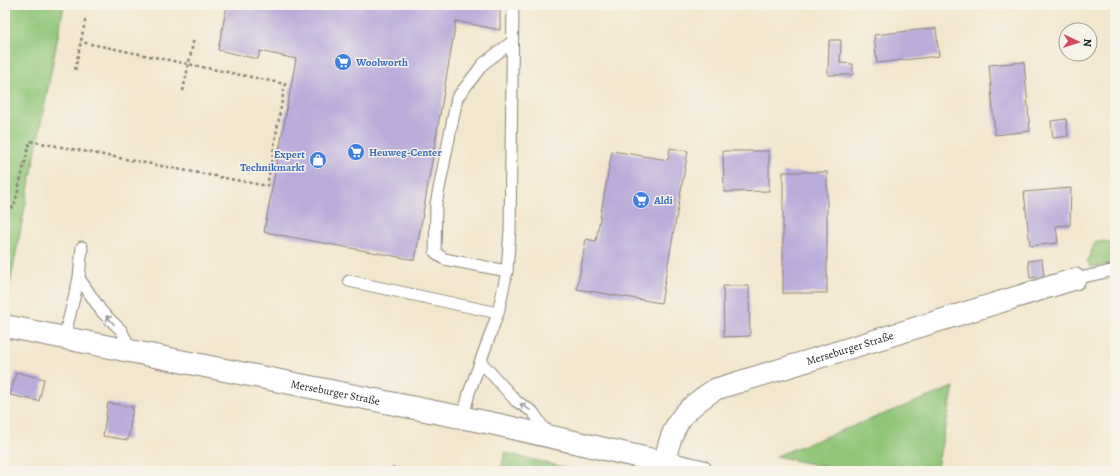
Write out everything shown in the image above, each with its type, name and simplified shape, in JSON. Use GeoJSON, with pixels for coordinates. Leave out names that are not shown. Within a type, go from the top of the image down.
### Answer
{"type":"FeatureCollection","features":[{"type":"Feature","properties":{"kind":"main road","name":"Merseburger Straße"},"geometry":{"type":"LineString","coordinates":[[5,326],[463,418],[549,436],[664,464],[701,471]]}},
{"type":"Feature","properties":{"kind":"street","name":"Merseburger Straße"},"geometry":{"type":"LineString","coordinates":[[664,464],[668,445],[675,426],[686,410],[716,389],[1075,279]]}},
{"type":"Feature","properties":{"kind":"lane"},"geometry":{"type":"LineString","coordinates":[[463,418],[468,393],[481,362],[498,313],[507,271],[510,230],[513,5]]}},
{"type":"Feature","properties":{"kind":"lane"},"geometry":{"type":"LineString","coordinates":[[507,271],[444,259],[435,252],[436,204],[457,98],[483,64],[512,42]]}},
{"type":"Feature","properties":{"kind":"lane"},"geometry":{"type":"LineString","coordinates":[[64,338],[79,278],[82,247]]}},
{"type":"Feature","properties":{"kind":"lane"},"geometry":{"type":"LineString","coordinates":[[1075,279],[1115,270]]}},
{"type":"Feature","properties":{"kind":"lane"},"geometry":{"type":"LineString","coordinates":[[79,278],[102,312],[121,330],[132,352]]}},
{"type":"Feature","properties":{"kind":"lane"},"geometry":{"type":"LineString","coordinates":[[349,281],[498,313]]}},
{"type":"Feature","properties":{"kind":"lane"},"geometry":{"type":"LineString","coordinates":[[481,362],[516,401],[533,412],[549,436]]}},
{"type":"Feature","properties":{"kind":"path"},"geometry":{"type":"LineString","coordinates":[[75,70],[86,17]]}},
{"type":"Feature","properties":{"kind":"path"},"geometry":{"type":"LineString","coordinates":[[183,91],[194,38]]}},
{"type":"Feature","properties":{"kind":"path"},"geometry":{"type":"LineString","coordinates":[[5,210],[14,207],[30,141],[267,186],[285,84],[81,42]]}},
{"type":"Feature","properties":{"kind":"green space"},"geometry":{"type":"Polygon","coordinates":[[[5,5],[64,5],[6,305],[5,305],[5,5]]]}},
{"type":"Feature","properties":{"kind":"green space"},"geometry":{"type":"Polygon","coordinates":[[[1096,241],[1115,242],[1115,264],[1091,267],[1087,261],[1096,241]]]}},
{"type":"Feature","properties":{"kind":"green space"},"geometry":{"type":"Polygon","coordinates":[[[954,387],[936,471],[843,471],[776,456],[954,387]]]}},
{"type":"Feature","properties":{"kind":"green space"},"geometry":{"type":"Polygon","coordinates":[[[505,453],[580,471],[501,471],[505,453]]]}},
{"type":"Feature","properties":{"kind":"building","name":"Heuweg-Center"},"geometry":{"type":"Polygon","coordinates":[[[227,5],[500,5],[500,30],[456,21],[415,260],[264,232],[296,59],[260,51],[258,59],[218,50],[227,5]]]}},
{"type":"Feature","properties":{"kind":"building"},"geometry":{"type":"Polygon","coordinates":[[[936,28],[939,56],[877,63],[874,35],[936,28]]]}},
{"type":"Feature","properties":{"kind":"building"},"geometry":{"type":"Polygon","coordinates":[[[829,40],[841,40],[840,63],[853,64],[853,75],[828,75],[829,40]]]}},
{"type":"Feature","properties":{"kind":"building"},"geometry":{"type":"Polygon","coordinates":[[[1024,62],[1030,131],[995,135],[989,65],[1024,62]]]}},
{"type":"Feature","properties":{"kind":"building"},"geometry":{"type":"Polygon","coordinates":[[[1066,119],[1068,136],[1053,138],[1051,121],[1066,119]]]}},
{"type":"Feature","properties":{"kind":"building","name":"Aldi"},"geometry":{"type":"Polygon","coordinates":[[[670,148],[688,151],[661,303],[577,289],[586,239],[596,241],[612,151],[668,160],[670,148]]]}},
{"type":"Feature","properties":{"kind":"building"},"geometry":{"type":"Polygon","coordinates":[[[723,151],[769,151],[769,191],[724,192],[723,151]]]}},
{"type":"Feature","properties":{"kind":"building"},"geometry":{"type":"Polygon","coordinates":[[[783,172],[827,172],[827,293],[783,293],[783,172]]]}},
{"type":"Feature","properties":{"kind":"building"},"geometry":{"type":"Polygon","coordinates":[[[1071,188],[1070,225],[1056,226],[1058,243],[1030,246],[1024,192],[1071,188]]]}},
{"type":"Feature","properties":{"kind":"building"},"geometry":{"type":"Polygon","coordinates":[[[1042,259],[1044,276],[1030,278],[1028,261],[1042,259]]]}},
{"type":"Feature","properties":{"kind":"building"},"geometry":{"type":"Polygon","coordinates":[[[723,286],[749,286],[750,336],[724,337],[723,286]]]}},
{"type":"Feature","properties":{"kind":"building"},"geometry":{"type":"Polygon","coordinates":[[[16,372],[44,379],[39,401],[10,395],[16,372]]]}},
{"type":"Feature","properties":{"kind":"building"},"geometry":{"type":"Polygon","coordinates":[[[108,403],[133,407],[128,440],[103,436],[108,403]]]}},
{"type":"Feature","properties":{"kind":"building"},"geometry":{"type":"Polygon","coordinates":[[[392,467],[411,470],[411,471],[391,471],[392,467]]]}},
{"type":"Feature","properties":{"kind":"place","name":"Woolworth"},"geometry":{"type":"Point","coordinates":[343,62]}},
{"type":"Feature","properties":{"kind":"place","name":"Heuweg-Center"},"geometry":{"type":"Point","coordinates":[356,152]}},
{"type":"Feature","properties":{"kind":"place","name":"Expert Technikmarkt"},"geometry":{"type":"Point","coordinates":[318,160]}},
{"type":"Feature","properties":{"kind":"place","name":"Aldi"},"geometry":{"type":"Point","coordinates":[641,200]}}]}
